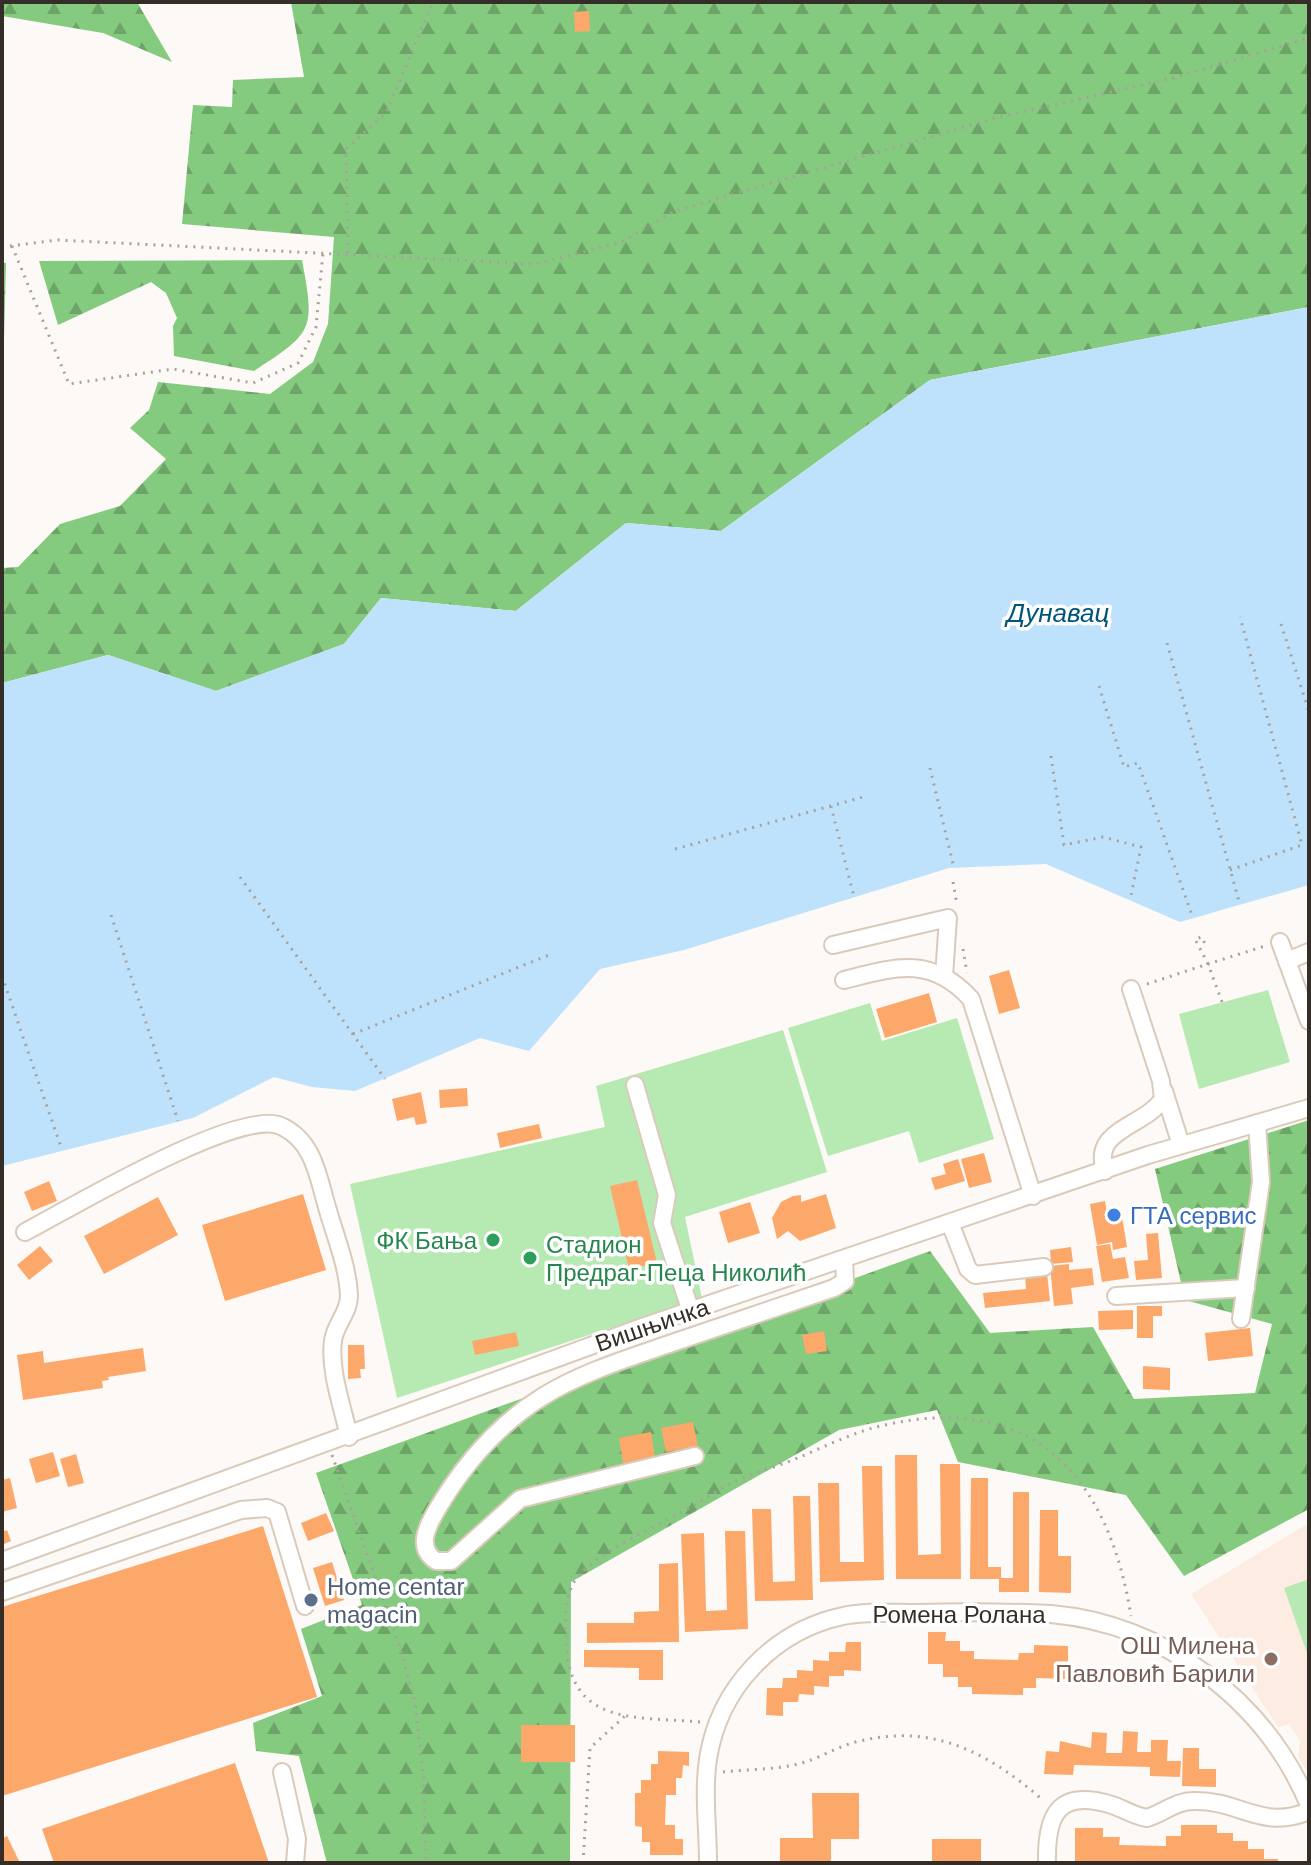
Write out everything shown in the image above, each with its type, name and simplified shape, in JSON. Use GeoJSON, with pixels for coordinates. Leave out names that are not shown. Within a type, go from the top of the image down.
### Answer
{"type":"FeatureCollection","features":[{"type":"Feature","properties":{"kind":"street"},"geometry":{"type":"LineString","coordinates":[[833,945],[948,918],[944,976]]}},
{"type":"Feature","properties":{"kind":"street"},"geometry":{"type":"LineString","coordinates":[[1280,942],[1309,1021]]}},
{"type":"Feature","properties":{"kind":"street"},"geometry":{"type":"LineString","coordinates":[[1287,961],[1309,952]]}},
{"type":"Feature","properties":{"kind":"street"},"geometry":{"type":"LineString","coordinates":[[844,980],[906,967],[928,969],[944,976],[971,999],[1033,1196]]}},
{"type":"Feature","properties":{"kind":"street"},"geometry":{"type":"LineString","coordinates":[[1131,989],[1181,1145]]}},
{"type":"Feature","properties":{"kind":"street"},"geometry":{"type":"LineString","coordinates":[[635,1085],[667,1195],[662,1223],[691,1312]]}},
{"type":"Feature","properties":{"kind":"street"},"geometry":{"type":"LineString","coordinates":[[1105,1171],[1101,1159],[1107,1141],[1157,1107],[1163,1090]]}},
{"type":"Feature","properties":{"kind":"street","name":"Вишњичка"},"geometry":{"type":"LineString","coordinates":[[2,1561],[691,1312],[1181,1145],[1309,1108]]}},
{"type":"Feature","properties":{"kind":"street"},"geometry":{"type":"LineString","coordinates":[[1241,1319],[1261,1182],[1257,1123]]}},
{"type":"Feature","properties":{"kind":"street"},"geometry":{"type":"LineString","coordinates":[[25,1232],[211,1136],[245,1126],[280,1125],[304,1144],[314,1162],[346,1275],[348,1306],[333,1340],[333,1356],[349,1437]]}},
{"type":"Feature","properties":{"kind":"street"},"geometry":{"type":"LineString","coordinates":[[950,1223],[968,1269],[975,1275],[1044,1267]]}},
{"type":"Feature","properties":{"kind":"street"},"geometry":{"type":"LineString","coordinates":[[695,1456],[520,1499],[451,1561],[436,1561],[426,1551],[424,1542],[430,1522],[457,1476],[503,1427],[536,1401],[636,1355],[834,1288],[845,1281],[844,1260]]}},
{"type":"Feature","properties":{"kind":"street"},"geometry":{"type":"LineString","coordinates":[[1116,1296],[1246,1288]]}},
{"type":"Feature","properties":{"kind":"street"},"geometry":{"type":"LineString","coordinates":[[2,1592],[241,1510],[267,1508],[277,1512],[305,1606]]}},
{"type":"Feature","properties":{"kind":"street","name":"Ромена Ролана"},"geometry":{"type":"LineString","coordinates":[[708,1863],[707,1773],[717,1724],[738,1684],[771,1650],[799,1631],[845,1616],[1051,1614],[1081,1617],[1134,1632],[1185,1660],[1232,1695],[1274,1743],[1299,1781],[1309,1808],[1273,1820],[1220,1803],[1191,1801],[1180,1802],[1147,1818],[1105,1803],[1070,1803],[1056,1811]]}},
{"type":"Feature","properties":{"kind":"street"},"geometry":{"type":"LineString","coordinates":[[282,1772],[297,1839],[295,1863]]}},
{"type":"Feature","properties":{"kind":"street"},"geometry":{"type":"LineString","coordinates":[[1047,1863],[1047,1833],[1056,1811]]}},
{"type":"Feature","properties":{"kind":"path"},"geometry":{"type":"LineString","coordinates":[[348,253],[346,149],[386,113],[433,2]]}},
{"type":"Feature","properties":{"kind":"path"},"geometry":{"type":"LineString","coordinates":[[2,247],[58,240],[535,264],[619,243],[675,211],[999,117],[1169,79],[1309,38]]}},
{"type":"Feature","properties":{"kind":"path"},"geometry":{"type":"LineString","coordinates":[[12,246],[69,384],[173,369],[253,383],[298,363],[316,327],[323,253]]}},
{"type":"Feature","properties":{"kind":"path"},"geometry":{"type":"LineString","coordinates":[[1230,870],[1302,845],[1240,617]]}},
{"type":"Feature","properties":{"kind":"path"},"geometry":{"type":"LineString","coordinates":[[1281,624],[1309,712]]}},
{"type":"Feature","properties":{"kind":"path"},"geometry":{"type":"LineString","coordinates":[[1167,643],[1240,905]]}},
{"type":"Feature","properties":{"kind":"path"},"geometry":{"type":"LineString","coordinates":[[1099,686],[1124,767],[1138,763],[1193,918]]}},
{"type":"Feature","properties":{"kind":"path"},"geometry":{"type":"LineString","coordinates":[[1051,756],[1064,845],[1103,837],[1141,847],[1130,900]]}},
{"type":"Feature","properties":{"kind":"path"},"geometry":{"type":"LineString","coordinates":[[930,768],[954,868]]}},
{"type":"Feature","properties":{"kind":"path"},"geometry":{"type":"LineString","coordinates":[[675,849],[867,796]]}},
{"type":"Feature","properties":{"kind":"path"},"geometry":{"type":"LineString","coordinates":[[831,806],[854,897]]}},
{"type":"Feature","properties":{"kind":"path"},"geometry":{"type":"LineString","coordinates":[[240,877],[385,1079]]}},
{"type":"Feature","properties":{"kind":"path"},"geometry":{"type":"LineString","coordinates":[[111,915],[178,1121]]}},
{"type":"Feature","properties":{"kind":"path"},"geometry":{"type":"LineString","coordinates":[[1190,941],[1204,936],[1202,947],[1222,1002]]}},
{"type":"Feature","properties":{"kind":"path"},"geometry":{"type":"LineString","coordinates":[[1195,939],[1202,947]]}},
{"type":"Feature","properties":{"kind":"path"},"geometry":{"type":"LineString","coordinates":[[1131,989],[1280,942]]}},
{"type":"Feature","properties":{"kind":"path"},"geometry":{"type":"LineString","coordinates":[[353,1034],[549,955]]}},
{"type":"Feature","properties":{"kind":"path"},"geometry":{"type":"LineString","coordinates":[[2,976],[62,1150]]}},
{"type":"Feature","properties":{"kind":"path"},"geometry":{"type":"LineString","coordinates":[[717,1724],[626,1715],[595,1706],[577,1690],[571,1678],[566,1611],[575,1581],[638,1535],[736,1481],[885,1425],[934,1419],[988,1420],[1027,1434],[1052,1449],[1071,1467],[1095,1501],[1111,1534],[1134,1632]]}},
{"type":"Feature","properties":{"kind":"path"},"geometry":{"type":"LineString","coordinates":[[328,1444],[400,1647],[415,1702],[424,1783],[426,1863]]}},
{"type":"Feature","properties":{"kind":"path"},"geometry":{"type":"LineString","coordinates":[[583,1863],[590,1748],[626,1715]]}},
{"type":"Feature","properties":{"kind":"path"},"geometry":{"type":"LineString","coordinates":[[707,1773],[800,1763],[860,1740],[918,1739],[962,1746],[984,1755],[1007,1769],[1056,1811]]}},
{"type":"Feature","properties":{"kind":"shaded area","name":"ОШ Милена Павловић Барили"},"geometry":{"type":"Polygon","coordinates":[[[1309,1523],[1309,1774],[1298,1757],[1300,1741],[1289,1724],[1278,1727],[1191,1594],[1309,1523]]]}},
{"type":"Feature","properties":{"kind":"green space"},"geometry":{"type":"Polygon","coordinates":[[[2,2],[137,2],[172,62],[103,33],[2,16],[2,2]]]}},
{"type":"Feature","properties":{"kind":"green space"},"geometry":{"type":"Polygon","coordinates":[[[291,2],[1309,2],[1309,307],[930,380],[721,531],[626,523],[516,611],[381,598],[344,644],[216,691],[108,655],[2,683],[2,568],[18,567],[60,524],[120,506],[166,459],[130,428],[149,410],[158,382],[270,394],[313,362],[328,324],[334,237],[182,224],[193,105],[232,107],[233,80],[304,77],[291,2]]]}},
{"type":"Feature","properties":{"kind":"green space"},"geometry":{"type":"Polygon","coordinates":[[[302,260],[308,301],[305,327],[289,347],[254,371],[174,356],[173,326],[177,318],[166,293],[151,282],[58,325],[39,261],[302,260]]]}},
{"type":"Feature","properties":{"kind":"green space"},"geometry":{"type":"Polygon","coordinates":[[[2,263],[6,263],[2,417],[2,263]]]}},
{"type":"Feature","properties":{"kind":"green space"},"geometry":{"type":"Polygon","coordinates":[[[1268,990],[1290,1062],[1199,1089],[1179,1014],[1268,990]]]}},
{"type":"Feature","properties":{"kind":"green space"},"geometry":{"type":"Polygon","coordinates":[[[870,1003],[882,1041],[957,1018],[994,1139],[919,1163],[909,1131],[828,1156],[788,1028],[870,1003]]]}},
{"type":"Feature","properties":{"kind":"green space","name":"Стадион Предраг-Пеца Николић"},"geometry":{"type":"Polygon","coordinates":[[[783,1030],[827,1172],[685,1217],[702,1298],[397,1398],[350,1184],[605,1127],[596,1086],[783,1030]]]}},
{"type":"Feature","properties":{"kind":"green space"},"geometry":{"type":"Polygon","coordinates":[[[1309,1120],[1309,1509],[1184,1576],[1126,1495],[958,1462],[937,1410],[839,1430],[571,1582],[570,1863],[327,1863],[299,1756],[256,1751],[253,1723],[322,1696],[301,1629],[362,1605],[316,1473],[930,1251],[990,1333],[1093,1327],[1134,1399],[1255,1393],[1272,1324],[1185,1300],[1155,1169],[1309,1120]]]}},
{"type":"Feature","properties":{"kind":"green space"},"geometry":{"type":"Polygon","coordinates":[[[1309,1579],[1309,1659],[1284,1588],[1309,1579]]]}},
{"type":"Feature","properties":{"kind":"water","name":"Дунавац"},"geometry":{"type":"Polygon","coordinates":[[[1309,307],[1309,885],[1180,922],[1046,864],[949,868],[684,950],[600,969],[529,1051],[480,1038],[355,1091],[312,1087],[274,1077],[193,1118],[2,1166],[2,683],[108,655],[216,691],[344,644],[381,598],[516,611],[626,523],[721,531],[930,380],[1309,307]]]}},
{"type":"Feature","properties":{"kind":"building"},"geometry":{"type":"Polygon","coordinates":[[[589,11],[590,31],[575,32],[574,12],[589,11]]]}},
{"type":"Feature","properties":{"kind":"building"},"geometry":{"type":"Polygon","coordinates":[[[1009,970],[1020,1008],[999,1014],[989,976],[1009,970]]]}},
{"type":"Feature","properties":{"kind":"building"},"geometry":{"type":"Polygon","coordinates":[[[929,993],[937,1022],[885,1038],[876,1009],[929,993]]]}},
{"type":"Feature","properties":{"kind":"building"},"geometry":{"type":"Polygon","coordinates":[[[467,1088],[468,1106],[440,1108],[439,1090],[467,1088]]]}},
{"type":"Feature","properties":{"kind":"building"},"geometry":{"type":"Polygon","coordinates":[[[421,1092],[427,1123],[416,1125],[414,1117],[397,1121],[392,1099],[421,1092]]]}},
{"type":"Feature","properties":{"kind":"building"},"geometry":{"type":"Polygon","coordinates":[[[539,1124],[542,1138],[500,1148],[497,1133],[539,1124]]]}},
{"type":"Feature","properties":{"kind":"building"},"geometry":{"type":"Polygon","coordinates":[[[984,1153],[992,1182],[969,1188],[961,1159],[984,1153]]]}},
{"type":"Feature","properties":{"kind":"building"},"geometry":{"type":"Polygon","coordinates":[[[958,1159],[965,1181],[935,1190],[931,1178],[946,1174],[943,1164],[958,1159]]]}},
{"type":"Feature","properties":{"kind":"building"},"geometry":{"type":"Polygon","coordinates":[[[637,1180],[657,1263],[629,1269],[610,1186],[637,1180]]]}},
{"type":"Feature","properties":{"kind":"building"},"geometry":{"type":"Polygon","coordinates":[[[49,1181],[57,1201],[32,1211],[24,1192],[49,1181]]]}},
{"type":"Feature","properties":{"kind":"building"},"geometry":{"type":"Polygon","coordinates":[[[303,1194],[326,1270],[225,1301],[202,1225],[303,1194]]]}},
{"type":"Feature","properties":{"kind":"building"},"geometry":{"type":"Polygon","coordinates":[[[826,1194],[836,1228],[800,1241],[788,1231],[777,1239],[772,1218],[781,1202],[793,1196],[801,1195],[801,1202],[826,1194]]]}},
{"type":"Feature","properties":{"kind":"building"},"geometry":{"type":"Polygon","coordinates":[[[158,1197],[178,1235],[104,1274],[84,1236],[158,1197]]]}},
{"type":"Feature","properties":{"kind":"building"},"geometry":{"type":"Polygon","coordinates":[[[1105,1201],[1107,1213],[1121,1211],[1127,1247],[1113,1250],[1112,1242],[1097,1245],[1090,1204],[1105,1201]]]}},
{"type":"Feature","properties":{"kind":"building"},"geometry":{"type":"Polygon","coordinates":[[[750,1202],[760,1233],[728,1243],[719,1212],[750,1202]]]}},
{"type":"Feature","properties":{"kind":"building"},"geometry":{"type":"Polygon","coordinates":[[[1158,1233],[1162,1278],[1136,1280],[1134,1261],[1148,1260],[1146,1234],[1158,1233]]]}},
{"type":"Feature","properties":{"kind":"building"},"geometry":{"type":"Polygon","coordinates":[[[1110,1244],[1113,1259],[1125,1257],[1129,1278],[1102,1282],[1096,1246],[1110,1244]]]}},
{"type":"Feature","properties":{"kind":"building"},"geometry":{"type":"Polygon","coordinates":[[[40,1246],[53,1261],[29,1280],[17,1265],[40,1246]]]}},
{"type":"Feature","properties":{"kind":"building"},"geometry":{"type":"Polygon","coordinates":[[[1071,1247],[1073,1262],[1051,1264],[1050,1250],[1071,1247]]]}},
{"type":"Feature","properties":{"kind":"building"},"geometry":{"type":"Polygon","coordinates":[[[1069,1264],[1069,1270],[1092,1268],[1094,1285],[1071,1288],[1073,1304],[1054,1306],[1050,1266],[1069,1264]]]}},
{"type":"Feature","properties":{"kind":"building"},"geometry":{"type":"Polygon","coordinates":[[[1047,1273],[1050,1301],[985,1308],[983,1293],[1026,1289],[1025,1275],[1047,1273]]]}},
{"type":"Feature","properties":{"kind":"building"},"geometry":{"type":"Polygon","coordinates":[[[1137,1306],[1162,1306],[1162,1316],[1153,1316],[1153,1338],[1137,1338],[1137,1306]]]}},
{"type":"Feature","properties":{"kind":"building"},"geometry":{"type":"Polygon","coordinates":[[[1133,1310],[1133,1329],[1099,1330],[1098,1311],[1133,1310]]]}},
{"type":"Feature","properties":{"kind":"building"},"geometry":{"type":"Polygon","coordinates":[[[1250,1328],[1253,1356],[1208,1361],[1205,1333],[1250,1328]]]}},
{"type":"Feature","properties":{"kind":"building"},"geometry":{"type":"Polygon","coordinates":[[[824,1331],[827,1351],[806,1354],[802,1335],[824,1331]]]}},
{"type":"Feature","properties":{"kind":"building"},"geometry":{"type":"Polygon","coordinates":[[[516,1332],[519,1346],[475,1355],[472,1341],[516,1332]]]}},
{"type":"Feature","properties":{"kind":"building"},"geometry":{"type":"Polygon","coordinates":[[[348,1345],[364,1345],[365,1369],[360,1369],[361,1378],[348,1379],[348,1345]]]}},
{"type":"Feature","properties":{"kind":"building"},"geometry":{"type":"Polygon","coordinates":[[[143,1348],[146,1371],[108,1377],[109,1380],[102,1381],[103,1388],[23,1400],[17,1355],[43,1351],[44,1363],[143,1348]]]}},
{"type":"Feature","properties":{"kind":"building"},"geometry":{"type":"Polygon","coordinates":[[[1143,1366],[1170,1368],[1170,1390],[1143,1389],[1143,1366]]]}},
{"type":"Feature","properties":{"kind":"building"},"geometry":{"type":"Polygon","coordinates":[[[693,1422],[698,1446],[666,1452],[661,1428],[693,1422]]]}},
{"type":"Feature","properties":{"kind":"building"},"geometry":{"type":"Polygon","coordinates":[[[651,1432],[655,1458],[623,1463],[619,1438],[651,1432]]]}},
{"type":"Feature","properties":{"kind":"building"},"geometry":{"type":"Polygon","coordinates":[[[53,1452],[60,1476],[36,1483],[29,1459],[53,1452]]]}},
{"type":"Feature","properties":{"kind":"building"},"geometry":{"type":"Polygon","coordinates":[[[76,1454],[84,1483],[68,1487],[60,1459],[76,1454]]]}},
{"type":"Feature","properties":{"kind":"building"},"geometry":{"type":"Polygon","coordinates":[[[895,1455],[917,1455],[918,1555],[941,1554],[940,1464],[960,1464],[961,1579],[896,1579],[895,1455]]]}},
{"type":"Feature","properties":{"kind":"building"},"geometry":{"type":"Polygon","coordinates":[[[862,1466],[882,1466],[884,1580],[820,1582],[818,1483],[839,1483],[840,1562],[864,1562],[862,1466]]]}},
{"type":"Feature","properties":{"kind":"building"},"geometry":{"type":"Polygon","coordinates":[[[10,1478],[17,1508],[2,1512],[2,1480],[10,1478]]]}},
{"type":"Feature","properties":{"kind":"building"},"geometry":{"type":"Polygon","coordinates":[[[971,1478],[988,1478],[988,1567],[1001,1567],[1001,1578],[1013,1578],[1013,1492],[1029,1492],[1029,1592],[999,1592],[999,1579],[970,1579],[971,1478]]]}},
{"type":"Feature","properties":{"kind":"building"},"geometry":{"type":"Polygon","coordinates":[[[793,1496],[810,1496],[813,1600],[755,1601],[752,1509],[771,1509],[773,1582],[795,1581],[793,1496]]]}},
{"type":"Feature","properties":{"kind":"building"},"geometry":{"type":"Polygon","coordinates":[[[1040,1510],[1058,1510],[1058,1556],[1071,1556],[1071,1593],[1039,1592],[1040,1510]]]}},
{"type":"Feature","properties":{"kind":"building"},"geometry":{"type":"Polygon","coordinates":[[[326,1513],[334,1531],[308,1541],[301,1523],[326,1513]]]}},
{"type":"Feature","properties":{"kind":"building"},"geometry":{"type":"Polygon","coordinates":[[[263,1526],[317,1697],[2,1796],[2,1607],[263,1526]]]}},
{"type":"Feature","properties":{"kind":"building"},"geometry":{"type":"Polygon","coordinates":[[[7,1530],[11,1541],[2,1545],[2,1532],[7,1530]]]}},
{"type":"Feature","properties":{"kind":"building"},"geometry":{"type":"Polygon","coordinates":[[[725,1531],[745,1531],[748,1629],[685,1632],[681,1534],[704,1533],[706,1611],[727,1610],[725,1531]]]}},
{"type":"Feature","properties":{"kind":"building"},"geometry":{"type":"Polygon","coordinates":[[[332,1562],[344,1600],[325,1606],[313,1568],[332,1562]]]}},
{"type":"Feature","properties":{"kind":"building"},"geometry":{"type":"Polygon","coordinates":[[[678,1563],[679,1642],[587,1643],[587,1623],[634,1623],[634,1612],[659,1611],[659,1564],[678,1563]]]}},
{"type":"Feature","properties":{"kind":"building"},"geometry":{"type":"Polygon","coordinates":[[[928,1632],[946,1632],[945,1641],[960,1641],[960,1651],[974,1651],[974,1659],[1018,1660],[1019,1653],[1034,1653],[1034,1645],[1068,1646],[1068,1679],[1036,1678],[1036,1688],[1023,1688],[1023,1695],[972,1694],[972,1687],[958,1687],[958,1677],[943,1677],[943,1664],[928,1664],[928,1632]]]}},
{"type":"Feature","properties":{"kind":"building"},"geometry":{"type":"Polygon","coordinates":[[[846,1642],[861,1642],[861,1671],[844,1670],[844,1676],[829,1676],[829,1687],[814,1686],[814,1695],[799,1694],[798,1702],[783,1702],[783,1716],[766,1715],[767,1688],[782,1688],[783,1678],[797,1678],[797,1670],[813,1671],[813,1660],[829,1661],[829,1652],[845,1652],[846,1642]]]}},
{"type":"Feature","properties":{"kind":"building"},"geometry":{"type":"Polygon","coordinates":[[[584,1650],[663,1650],[663,1680],[639,1680],[639,1668],[584,1667],[584,1650]]]}},
{"type":"Feature","properties":{"kind":"building"},"geometry":{"type":"Polygon","coordinates":[[[521,1725],[575,1725],[575,1762],[521,1762],[521,1725]]]}},
{"type":"Feature","properties":{"kind":"building"},"geometry":{"type":"Polygon","coordinates":[[[1123,1731],[1138,1732],[1137,1752],[1151,1752],[1151,1740],[1168,1740],[1167,1761],[1181,1761],[1180,1777],[1150,1776],[1150,1767],[1074,1765],[1073,1775],[1044,1774],[1046,1751],[1059,1752],[1060,1741],[1091,1748],[1092,1732],[1107,1733],[1106,1753],[1122,1753],[1123,1731]]]}},
{"type":"Feature","properties":{"kind":"building"},"geometry":{"type":"Polygon","coordinates":[[[1183,1748],[1199,1748],[1199,1769],[1216,1769],[1216,1787],[1182,1786],[1183,1748]]]}},
{"type":"Feature","properties":{"kind":"building"},"geometry":{"type":"Polygon","coordinates":[[[658,1751],[689,1752],[689,1766],[683,1765],[682,1778],[676,1778],[676,1795],[666,1795],[665,1825],[675,1825],[675,1839],[683,1839],[683,1855],[650,1855],[650,1842],[642,1842],[642,1827],[635,1826],[635,1793],[641,1793],[641,1780],[651,1780],[651,1764],[658,1764],[658,1751]]]}},
{"type":"Feature","properties":{"kind":"building"},"geometry":{"type":"Polygon","coordinates":[[[235,1763],[269,1863],[54,1863],[42,1829],[235,1763]]]}},
{"type":"Feature","properties":{"kind":"building"},"geometry":{"type":"Polygon","coordinates":[[[812,1793],[859,1793],[859,1839],[831,1839],[831,1863],[780,1863],[780,1838],[813,1838],[812,1793]]]}},
{"type":"Feature","properties":{"kind":"building"},"geometry":{"type":"Polygon","coordinates":[[[1181,1825],[1217,1825],[1217,1833],[1233,1833],[1233,1841],[1248,1841],[1248,1849],[1264,1849],[1264,1859],[1278,1859],[1278,1863],[1075,1863],[1075,1828],[1103,1828],[1103,1837],[1120,1837],[1119,1845],[1166,1846],[1166,1836],[1181,1836],[1181,1825]]]}},
{"type":"Feature","properties":{"kind":"building"},"geometry":{"type":"Polygon","coordinates":[[[7,1836],[19,1861],[16,1863],[4,1863],[2,1859],[2,1839],[7,1836]]]}},
{"type":"Feature","properties":{"kind":"building"},"geometry":{"type":"Polygon","coordinates":[[[932,1839],[981,1839],[981,1863],[932,1863],[932,1839]]]}},
{"type":"Feature","properties":{"kind":"place","name":"ГТА сервис"},"geometry":{"type":"Point","coordinates":[1114,1215]}},
{"type":"Feature","properties":{"kind":"place","name":"ФК Бања"},"geometry":{"type":"Point","coordinates":[493,1240]}},
{"type":"Feature","properties":{"kind":"place","name":"Стадион Предраг-Пеца Николић"},"geometry":{"type":"Point","coordinates":[530,1258]}},
{"type":"Feature","properties":{"kind":"place","name":"Home centar magacin"},"geometry":{"type":"Point","coordinates":[311,1600]}},
{"type":"Feature","properties":{"kind":"place","name":"ОШ Милена Павловић Барили"},"geometry":{"type":"Point","coordinates":[1271,1659]}}]}
